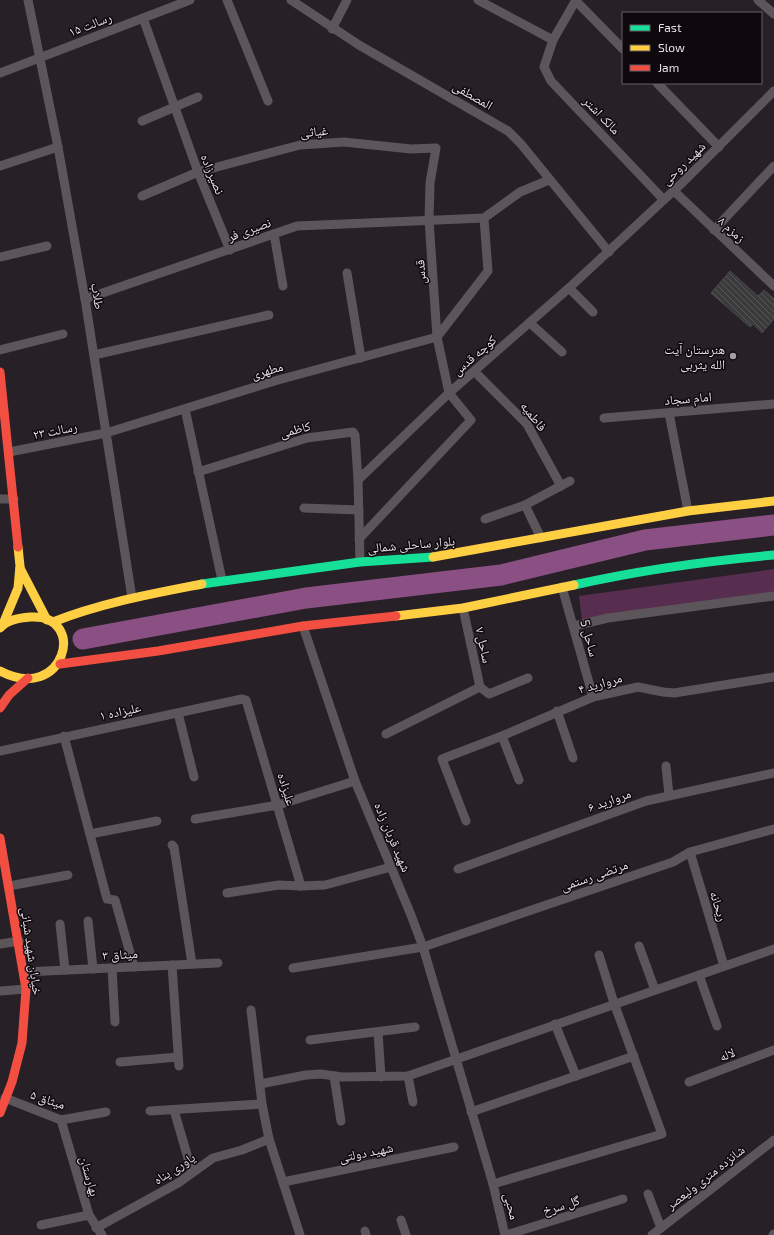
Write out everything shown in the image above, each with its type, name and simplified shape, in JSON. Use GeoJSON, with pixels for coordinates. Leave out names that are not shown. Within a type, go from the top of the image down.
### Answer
{"type":"FeatureCollection","features":[{"type":"Feature","properties":{"kind":"main road"},"geometry":{"type":"LineString","coordinates":[[0,377],[20,566],[18,588],[1,626]]}},
{"type":"Feature","properties":{"kind":"main road","name":"بلوار ساحلی شمالی"},"geometry":{"type":"LineString","coordinates":[[50,621],[132,598],[222,580],[360,562],[436,558],[688,511],[774,501]]}},
{"type":"Feature","properties":{"kind":"main road"},"geometry":{"type":"LineString","coordinates":[[60,664],[158,651],[302,626],[463,608],[633,572],[774,554]]}},
{"type":"Feature","properties":{"kind":"main road"},"geometry":{"type":"LineString","coordinates":[[0,671],[4,678],[28,678],[50,672],[60,664],[64,655],[64,646],[60,631],[50,621],[26,582],[20,566]]}},
{"type":"Feature","properties":{"kind":"main road"},"geometry":{"type":"LineString","coordinates":[[1,626],[25,617],[37,616],[50,621]]}},
{"type":"Feature","properties":{"kind":"main road"},"geometry":{"type":"LineString","coordinates":[[0,708],[9,695],[28,678]]}},
{"type":"Feature","properties":{"kind":"main road","name":"خیابان شهید شبانی"},"geometry":{"type":"LineString","coordinates":[[0,838],[2,857],[9,886],[26,989],[22,1043],[18,1063],[2,1105]]}},
{"type":"Feature","properties":{"kind":"street","name":"طلاب"},"geometry":{"type":"LineString","coordinates":[[28,0],[58,147],[85,299],[132,598]]}},
{"type":"Feature","properties":{"kind":"street","name":"رسالت ۱۵"},"geometry":{"type":"LineString","coordinates":[[0,73],[190,0]]}},
{"type":"Feature","properties":{"kind":"street"},"geometry":{"type":"LineString","coordinates":[[227,0],[268,101]]}},
{"type":"Feature","properties":{"kind":"street","name":"المصطفی"},"geometry":{"type":"LineString","coordinates":[[291,0],[332,29],[500,125],[521,144],[609,252]]}},
{"type":"Feature","properties":{"kind":"street"},"geometry":{"type":"LineString","coordinates":[[332,29],[347,0]]}},
{"type":"Feature","properties":{"kind":"street"},"geometry":{"type":"LineString","coordinates":[[478,0],[553,40]]}},
{"type":"Feature","properties":{"kind":"street"},"geometry":{"type":"LineString","coordinates":[[576,0],[622,48]]}},
{"type":"Feature","properties":{"kind":"street","name":"مالک اشتر"},"geometry":{"type":"LineString","coordinates":[[576,0],[553,40],[544,67],[551,81],[663,199]]}},
{"type":"Feature","properties":{"kind":"street"},"geometry":{"type":"LineString","coordinates":[[758,0],[774,14]]}},
{"type":"Feature","properties":{"kind":"street","name":"نصیرزاده"},"geometry":{"type":"LineString","coordinates":[[143,18],[198,172],[230,250]]}},
{"type":"Feature","properties":{"kind":"street"},"geometry":{"type":"LineString","coordinates":[[658,84],[719,147]]}},
{"type":"Feature","properties":{"kind":"street","name":"شهید روحی"},"geometry":{"type":"LineString","coordinates":[[609,252],[719,147],[773,91]]}},
{"type":"Feature","properties":{"kind":"street"},"geometry":{"type":"LineString","coordinates":[[142,121],[198,97]]}},
{"type":"Feature","properties":{"kind":"street","name":"غیاثی"},"geometry":{"type":"LineString","coordinates":[[142,196],[198,172],[277,150],[310,143],[344,142],[411,149],[436,148]]}},
{"type":"Feature","properties":{"kind":"street"},"geometry":{"type":"LineString","coordinates":[[0,166],[58,147]]}},
{"type":"Feature","properties":{"kind":"street","name":"قدس"},"geometry":{"type":"LineString","coordinates":[[436,148],[430,184],[429,220],[437,337],[449,393]]}},
{"type":"Feature","properties":{"kind":"street"},"geometry":{"type":"LineString","coordinates":[[714,230],[774,166]]}},
{"type":"Feature","properties":{"kind":"street"},"geometry":{"type":"LineString","coordinates":[[437,337],[488,271],[484,218],[520,192],[549,180]]}},
{"type":"Feature","properties":{"kind":"street","name":"زمزم ۸"},"geometry":{"type":"LineString","coordinates":[[674,191],[774,286]]}},
{"type":"Feature","properties":{"kind":"street","name":"نصیری فر"},"geometry":{"type":"LineString","coordinates":[[85,299],[274,234],[307,225],[484,218]]}},
{"type":"Feature","properties":{"kind":"street"},"geometry":{"type":"LineString","coordinates":[[274,234],[283,286]]}},
{"type":"Feature","properties":{"kind":"street"},"geometry":{"type":"LineString","coordinates":[[0,257],[47,246]]}},
{"type":"Feature","properties":{"kind":"street","name":"کوچه قدس"},"geometry":{"type":"LineString","coordinates":[[358,480],[449,393],[475,372],[609,252]]}},
{"type":"Feature","properties":{"kind":"street"},"geometry":{"type":"LineString","coordinates":[[347,273],[361,358]]}},
{"type":"Feature","properties":{"kind":"street"},"geometry":{"type":"LineString","coordinates":[[570,288],[593,312]]}},
{"type":"Feature","properties":{"kind":"street"},"geometry":{"type":"LineString","coordinates":[[94,355],[269,315]]}},
{"type":"Feature","properties":{"kind":"street"},"geometry":{"type":"LineString","coordinates":[[530,323],[562,352]]}},
{"type":"Feature","properties":{"kind":"street"},"geometry":{"type":"LineString","coordinates":[[0,350],[63,334]]}},
{"type":"Feature","properties":{"kind":"street","name":"مطهری"},"geometry":{"type":"LineString","coordinates":[[106,433],[278,380],[437,337]]}},
{"type":"Feature","properties":{"kind":"street","name":"فاطمیه"},"geometry":{"type":"LineString","coordinates":[[475,372],[527,424],[561,486]]}},
{"type":"Feature","properties":{"kind":"street"},"geometry":{"type":"LineString","coordinates":[[359,539],[471,420],[449,393]]}},
{"type":"Feature","properties":{"kind":"street","name":"امام سجاد"},"geometry":{"type":"LineString","coordinates":[[604,418],[774,404]]}},
{"type":"Feature","properties":{"kind":"street"},"geometry":{"type":"LineString","coordinates":[[186,409],[198,472],[222,580]]}},
{"type":"Feature","properties":{"kind":"street"},"geometry":{"type":"LineString","coordinates":[[669,413],[688,511]]}},
{"type":"Feature","properties":{"kind":"street","name":"کاظمی"},"geometry":{"type":"LineString","coordinates":[[198,472],[307,438],[349,432],[354,435],[358,480]]}},
{"type":"Feature","properties":{"kind":"street","name":"رسالت ۲۳"},"geometry":{"type":"LineString","coordinates":[[9,452],[106,433]]}},
{"type":"Feature","properties":{"kind":"street"},"geometry":{"type":"LineString","coordinates":[[358,480],[360,562]]}},
{"type":"Feature","properties":{"kind":"street"},"geometry":{"type":"LineString","coordinates":[[485,519],[526,505],[570,481]]}},
{"type":"Feature","properties":{"kind":"street"},"geometry":{"type":"LineString","coordinates":[[0,499],[14,499]]}},
{"type":"Feature","properties":{"kind":"street"},"geometry":{"type":"LineString","coordinates":[[526,505],[541,538]]}},
{"type":"Feature","properties":{"kind":"street"},"geometry":{"type":"LineString","coordinates":[[304,508],[358,510]]}},
{"type":"Feature","properties":{"kind":"street","name":"ساحل 5"},"geometry":{"type":"LineString","coordinates":[[562,587],[593,697]]}},
{"type":"Feature","properties":{"kind":"street"},"geometry":{"type":"LineString","coordinates":[[574,626],[608,618],[774,596]]}},
{"type":"Feature","properties":{"kind":"street","name":"ساحل ۷"},"geometry":{"type":"LineString","coordinates":[[463,608],[480,687]]}},
{"type":"Feature","properties":{"kind":"street","name":"شهید قربان زاده"},"geometry":{"type":"LineString","coordinates":[[302,626],[354,781],[423,947],[471,1112]]}},
{"type":"Feature","properties":{"kind":"street","name":"مروارید ۴"},"geometry":{"type":"LineString","coordinates":[[466,821],[442,759],[502,736],[593,697],[638,687],[674,693],[774,677]]}},
{"type":"Feature","properties":{"kind":"street"},"geometry":{"type":"LineString","coordinates":[[386,734],[480,687],[489,694],[528,678]]}},
{"type":"Feature","properties":{"kind":"street","name":"علیزاده ۱"},"geometry":{"type":"LineString","coordinates":[[0,751],[64,736],[246,700]]}},
{"type":"Feature","properties":{"kind":"street","name":"علیزاده"},"geometry":{"type":"LineString","coordinates":[[246,700],[302,886]]}},
{"type":"Feature","properties":{"kind":"street"},"geometry":{"type":"LineString","coordinates":[[557,712],[573,758]]}},
{"type":"Feature","properties":{"kind":"street"},"geometry":{"type":"LineString","coordinates":[[178,713],[194,777]]}},
{"type":"Feature","properties":{"kind":"street"},"geometry":{"type":"LineString","coordinates":[[64,736],[106,899],[115,900],[134,967]]}},
{"type":"Feature","properties":{"kind":"street"},"geometry":{"type":"LineString","coordinates":[[502,736],[519,780]]}},
{"type":"Feature","properties":{"kind":"street"},"geometry":{"type":"LineString","coordinates":[[666,766],[669,795]]}},
{"type":"Feature","properties":{"kind":"street","name":"مروارید ۶"},"geometry":{"type":"LineString","coordinates":[[458,869],[620,810],[669,795],[774,773]]}},
{"type":"Feature","properties":{"kind":"street"},"geometry":{"type":"LineString","coordinates":[[195,819],[278,805],[354,781]]}},
{"type":"Feature","properties":{"kind":"street"},"geometry":{"type":"LineString","coordinates":[[90,834],[157,821]]}},
{"type":"Feature","properties":{"kind":"street","name":"مرتضی رستمی"},"geometry":{"type":"LineString","coordinates":[[293,968],[423,947],[673,862],[690,852],[774,829]]}},
{"type":"Feature","properties":{"kind":"street"},"geometry":{"type":"LineString","coordinates":[[172,845],[174,847],[192,964]]}},
{"type":"Feature","properties":{"kind":"street","name":"ریحانه"},"geometry":{"type":"LineString","coordinates":[[690,852],[724,966]]}},
{"type":"Feature","properties":{"kind":"street"},"geometry":{"type":"LineString","coordinates":[[227,893],[279,885],[325,885],[391,867]]}},
{"type":"Feature","properties":{"kind":"street"},"geometry":{"type":"LineString","coordinates":[[9,886],[68,875]]}},
{"type":"Feature","properties":{"kind":"street"},"geometry":{"type":"LineString","coordinates":[[88,921],[93,968]]}},
{"type":"Feature","properties":{"kind":"street"},"geometry":{"type":"LineString","coordinates":[[60,924],[65,970]]}},
{"type":"Feature","properties":{"kind":"street"},"geometry":{"type":"LineString","coordinates":[[0,944],[19,941]]}},
{"type":"Feature","properties":{"kind":"street"},"geometry":{"type":"LineString","coordinates":[[639,946],[655,990]]}},
{"type":"Feature","properties":{"kind":"street"},"geometry":{"type":"LineString","coordinates":[[260,1084],[306,1075],[321,1074],[334,1076],[408,1076],[774,949]]}},
{"type":"Feature","properties":{"kind":"street"},"geometry":{"type":"LineString","coordinates":[[493,1184],[662,1134],[614,1004],[599,955]]}},
{"type":"Feature","properties":{"kind":"street","name":"میثاق ۳"},"geometry":{"type":"LineString","coordinates":[[24,972],[218,963]]}},
{"type":"Feature","properties":{"kind":"street"},"geometry":{"type":"LineString","coordinates":[[120,1062],[178,1062],[172,965]]}},
{"type":"Feature","properties":{"kind":"street"},"geometry":{"type":"LineString","coordinates":[[112,968],[115,1022]]}},
{"type":"Feature","properties":{"kind":"street"},"geometry":{"type":"LineString","coordinates":[[699,975],[717,1026]]}},
{"type":"Feature","properties":{"kind":"street"},"geometry":{"type":"LineString","coordinates":[[0,991],[26,989]]}},
{"type":"Feature","properties":{"kind":"street"},"geometry":{"type":"LineString","coordinates":[[251,1010],[262,1104],[269,1139],[300,1235]]}},
{"type":"Feature","properties":{"kind":"street"},"geometry":{"type":"LineString","coordinates":[[555,1024],[576,1076]]}},
{"type":"Feature","properties":{"kind":"street"},"geometry":{"type":"LineString","coordinates":[[310,1040],[415,1027]]}},
{"type":"Feature","properties":{"kind":"street"},"geometry":{"type":"LineString","coordinates":[[378,1032],[381,1077]]}},
{"type":"Feature","properties":{"kind":"street","name":"لاله"},"geometry":{"type":"LineString","coordinates":[[689,1082],[774,1050]]}},
{"type":"Feature","properties":{"kind":"street"},"geometry":{"type":"LineString","coordinates":[[471,1112],[634,1056]]}},
{"type":"Feature","properties":{"kind":"street"},"geometry":{"type":"LineString","coordinates":[[334,1076],[340,1121]]}},
{"type":"Feature","properties":{"kind":"street"},"geometry":{"type":"LineString","coordinates":[[408,1076],[413,1102]]}},
{"type":"Feature","properties":{"kind":"street"},"geometry":{"type":"LineString","coordinates":[[150,1111],[262,1104]]}},
{"type":"Feature","properties":{"kind":"street","name":"میثاق ۵"},"geometry":{"type":"LineString","coordinates":[[2,1105],[61,1120],[106,1112]]}},
{"type":"Feature","properties":{"kind":"street"},"geometry":{"type":"LineString","coordinates":[[174,1110],[192,1172]]}},
{"type":"Feature","properties":{"kind":"street","name":"محبی"},"geometry":{"type":"LineString","coordinates":[[471,1112],[493,1184],[506,1235]]}},
{"type":"Feature","properties":{"kind":"street","name":"بهارستان"},"geometry":{"type":"LineString","coordinates":[[61,1120],[88,1215],[99,1231]]}},
{"type":"Feature","properties":{"kind":"street","name":"یاوری پناه"},"geometry":{"type":"LineString","coordinates":[[99,1231],[178,1183],[213,1158],[242,1150],[269,1139]]}},
{"type":"Feature","properties":{"kind":"street","name":"شانزده متری ولیعصر"},"geometry":{"type":"LineString","coordinates":[[652,1235],[774,1140]]}},
{"type":"Feature","properties":{"kind":"street","name":"شهید دولتی"},"geometry":{"type":"LineString","coordinates":[[283,1182],[454,1147]]}},
{"type":"Feature","properties":{"kind":"street"},"geometry":{"type":"LineString","coordinates":[[648,1194],[661,1228]]}},
{"type":"Feature","properties":{"kind":"street","name":"گل سرخ"},"geometry":{"type":"LineString","coordinates":[[506,1235],[623,1199]]}},
{"type":"Feature","properties":{"kind":"street"},"geometry":{"type":"LineString","coordinates":[[41,1225],[88,1215]]}},
{"type":"Feature","properties":{"kind":"street"},"geometry":{"type":"LineString","coordinates":[[401,1220],[406,1235]]}},
{"type":"Feature","properties":{"kind":"shaded area"},"geometry":{"type":"Polygon","coordinates":[[[774,569],[774,592],[582,620],[579,596],[774,569]]]}},
{"type":"Feature","properties":{"kind":"building"},"geometry":{"type":"Polygon","coordinates":[[[730,271],[758,296],[764,290],[774,299],[774,319],[762,333],[753,324],[750,327],[711,293],[730,271]]]}},
{"type":"Feature","properties":{"kind":"waterway"},"geometry":{"type":"LineString","coordinates":[[83,639],[306,598],[501,575],[645,540],[774,525]]}},
{"type":"Feature","properties":{"kind":"traffic: fast"},"geometry":{"type":"LineString","coordinates":[[574,585],[673,567],[774,555]]}},
{"type":"Feature","properties":{"kind":"traffic: fast"},"geometry":{"type":"LineString","coordinates":[[202,584],[360,562],[433,557]]}},
{"type":"Feature","properties":{"kind":"traffic: slow"},"geometry":{"type":"LineString","coordinates":[[433,557],[688,511],[774,501]]}},
{"type":"Feature","properties":{"kind":"traffic: slow"},"geometry":{"type":"LineString","coordinates":[[3,624],[18,588],[20,566],[18,547]]}},
{"type":"Feature","properties":{"kind":"traffic: slow"},"geometry":{"type":"LineString","coordinates":[[20,568],[47,620]]}},
{"type":"Feature","properties":{"kind":"traffic: slow"},"geometry":{"type":"LineString","coordinates":[[53,622],[108,604],[202,584]]}},
{"type":"Feature","properties":{"kind":"traffic: slow"},"geometry":{"type":"LineString","coordinates":[[396,616],[463,608],[574,585]]}},
{"type":"Feature","properties":{"kind":"traffic: slow"},"geometry":{"type":"LineString","coordinates":[[0,628],[10,621],[18,619],[31,617],[49,620],[59,629],[63,642],[61,656],[53,668],[40,676],[22,678],[0,671]]}},
{"type":"Feature","properties":{"kind":"traffic: jam"},"geometry":{"type":"LineString","coordinates":[[0,372],[18,547]]}},
{"type":"Feature","properties":{"kind":"traffic: jam"},"geometry":{"type":"LineString","coordinates":[[60,664],[158,651],[303,626],[396,616]]}},
{"type":"Feature","properties":{"kind":"traffic: jam"},"geometry":{"type":"LineString","coordinates":[[0,708],[9,695],[28,678]]}},
{"type":"Feature","properties":{"kind":"traffic: jam"},"geometry":{"type":"LineString","coordinates":[[0,838],[26,989],[22,1043],[12,1082],[0,1113]]}},
{"type":"Feature","properties":{"kind":"place","name":"هنرستان آیت الله یثربی"},"geometry":{"type":"Point","coordinates":[733,356]}}]}
